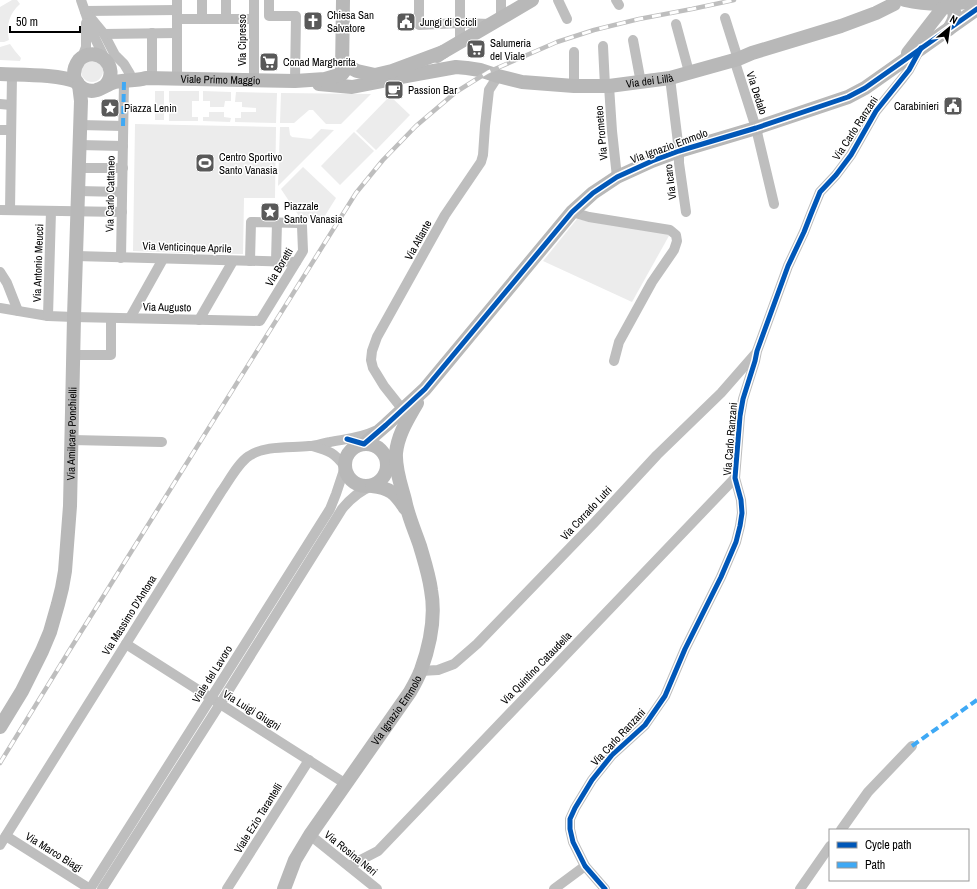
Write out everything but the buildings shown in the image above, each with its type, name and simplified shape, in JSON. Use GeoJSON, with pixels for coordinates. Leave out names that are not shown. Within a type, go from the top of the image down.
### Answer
{"type":"FeatureCollection","features":[{"type":"Feature","properties":{"kind":"street"},"geometry":{"type":"LineString","coordinates":[[81,0],[92,32],[110,69],[110,78],[92,95],[80,125],[123,128]]}},
{"type":"Feature","properties":{"kind":"street"},"geometry":{"type":"LineString","coordinates":[[202,0],[202,19]]}},
{"type":"Feature","properties":{"kind":"street"},"geometry":{"type":"LineString","coordinates":[[226,0],[226,19]]}},
{"type":"Feature","properties":{"kind":"street","name":"Via Cipresso"},"geometry":{"type":"LineString","coordinates":[[254,0],[254,80]]}},
{"type":"Feature","properties":{"kind":"street"},"geometry":{"type":"LineString","coordinates":[[270,0],[269,16],[296,16],[295,81]]}},
{"type":"Feature","properties":{"kind":"street"},"geometry":{"type":"LineString","coordinates":[[343,0],[343,32],[350,76],[375,75],[392,72],[443,52]]}},
{"type":"Feature","properties":{"kind":"street"},"geometry":{"type":"LineString","coordinates":[[419,0],[419,25],[496,22]]}},
{"type":"Feature","properties":{"kind":"street"},"geometry":{"type":"LineString","coordinates":[[460,0],[460,42]]}},
{"type":"Feature","properties":{"kind":"street"},"geometry":{"type":"LineString","coordinates":[[496,22],[501,0]]}},
{"type":"Feature","properties":{"kind":"street"},"geometry":{"type":"LineString","coordinates":[[395,78],[428,63],[443,52],[532,0]]}},
{"type":"Feature","properties":{"kind":"street"},"geometry":{"type":"LineString","coordinates":[[558,0],[567,19]]}},
{"type":"Feature","properties":{"kind":"street"},"geometry":{"type":"LineString","coordinates":[[906,2],[930,5],[951,4],[977,0]]}},
{"type":"Feature","properties":{"kind":"street"},"geometry":{"type":"LineString","coordinates":[[906,2],[923,12],[924,18],[921,42]]}},
{"type":"Feature","properties":{"kind":"street","name":"Via dei Lillà"},"geometry":{"type":"LineString","coordinates":[[395,78],[456,67],[480,70],[522,82],[574,86],[607,86],[641,83],[670,78],[736,59],[841,26],[906,2]]}},
{"type":"Feature","properties":{"kind":"street"},"geometry":{"type":"LineString","coordinates":[[948,30],[955,17],[955,11],[951,4]]}},
{"type":"Feature","properties":{"kind":"street"},"geometry":{"type":"LineString","coordinates":[[921,42],[942,9],[951,4]]}},
{"type":"Feature","properties":{"kind":"street","name":"Via Ignazio Emmolo"},"geometry":{"type":"LineString","coordinates":[[425,389],[572,212],[593,193],[617,177],[652,161],[848,97],[865,88],[902,61],[921,42],[948,30],[977,9]]}},
{"type":"Feature","properties":{"kind":"street"},"geometry":{"type":"LineString","coordinates":[[85,11],[177,10],[202,19],[254,19]]}},
{"type":"Feature","properties":{"kind":"street"},"geometry":{"type":"LineString","coordinates":[[177,10],[177,78]]}},
{"type":"Feature","properties":{"kind":"street"},"geometry":{"type":"LineString","coordinates":[[85,11],[104,34],[115,56],[124,64],[127,78],[93,91],[88,90],[69,79],[6,75],[11,105],[11,130],[5,157],[5,210],[122,212]]}},
{"type":"Feature","properties":{"kind":"street"},"geometry":{"type":"LineString","coordinates":[[78,84],[74,73],[86,47],[85,11]]}},
{"type":"Feature","properties":{"kind":"street","name":"Via Dedalo"},"geometry":{"type":"LineString","coordinates":[[725,18],[756,128],[774,204]]}},
{"type":"Feature","properties":{"kind":"street"},"geometry":{"type":"LineString","coordinates":[[676,24],[690,72]]}},
{"type":"Feature","properties":{"kind":"street"},"geometry":{"type":"LineString","coordinates":[[149,78],[152,33]]}},
{"type":"Feature","properties":{"kind":"street"},"geometry":{"type":"LineString","coordinates":[[104,34],[177,33]]}},
{"type":"Feature","properties":{"kind":"street"},"geometry":{"type":"LineString","coordinates":[[633,40],[641,83]]}},
{"type":"Feature","properties":{"kind":"street","name":"Via Carlo Ranzani"},"geometry":{"type":"LineString","coordinates":[[605,889],[585,866],[573,842],[570,829],[570,819],[592,780],[612,755],[645,725],[665,696],[686,648],[721,577],[736,542],[742,513],[742,500],[735,478],[740,416],[743,399],[757,351],[788,266],[820,192],[836,175],[851,155],[876,111],[909,70],[921,42]]}},
{"type":"Feature","properties":{"kind":"street","name":"Via Prometeo"},"geometry":{"type":"LineString","coordinates":[[603,46],[617,177]]}},
{"type":"Feature","properties":{"kind":"street"},"geometry":{"type":"LineString","coordinates":[[443,52],[450,62],[456,67]]}},
{"type":"Feature","properties":{"kind":"street"},"geometry":{"type":"LineString","coordinates":[[574,52],[574,86]]}},
{"type":"Feature","properties":{"kind":"street"},"geometry":{"type":"LineString","coordinates":[[40,76],[79,61],[87,55],[97,55],[107,62]]}},
{"type":"Feature","properties":{"kind":"street","name":"Viale Primo Maggio"},"geometry":{"type":"LineString","coordinates":[[107,62],[127,78],[295,81],[350,76],[395,78]]}},
{"type":"Feature","properties":{"kind":"street","name":"Via Atlante"},"geometry":{"type":"LineString","coordinates":[[403,410],[372,368],[372,351],[377,337],[445,215],[481,162],[483,155],[489,90],[498,76]]}},
{"type":"Feature","properties":{"kind":"street","name":"Via Carlo Cattaneo"},"geometry":{"type":"LineString","coordinates":[[121,258],[123,128],[127,78]]}},
{"type":"Feature","properties":{"kind":"street","name":"Via Icaro"},"geometry":{"type":"LineString","coordinates":[[670,78],[686,212]]}},
{"type":"Feature","properties":{"kind":"street","name":"Via Amilcare Ponchielli"},"geometry":{"type":"LineString","coordinates":[[0,727],[19,697],[36,664],[50,632],[62,588],[70,506],[81,101],[78,84]]}},
{"type":"Feature","properties":{"kind":"street"},"geometry":{"type":"LineString","coordinates":[[0,104],[11,105]]}},
{"type":"Feature","properties":{"kind":"street"},"geometry":{"type":"LineString","coordinates":[[0,130],[11,130]]}},
{"type":"Feature","properties":{"kind":"street"},"geometry":{"type":"LineString","coordinates":[[79,145],[123,146]]}},
{"type":"Feature","properties":{"kind":"street"},"geometry":{"type":"LineString","coordinates":[[79,168],[123,168]]}},
{"type":"Feature","properties":{"kind":"street"},"geometry":{"type":"LineString","coordinates":[[78,191],[122,192]]}},
{"type":"Feature","properties":{"kind":"street","name":"Via Antonio Meucci"},"geometry":{"type":"LineString","coordinates":[[48,316],[51,211]]}},
{"type":"Feature","properties":{"kind":"street"},"geometry":{"type":"LineString","coordinates":[[572,212],[589,217],[670,230],[676,236],[677,241],[674,250],[652,282],[619,342],[614,362]]}},
{"type":"Feature","properties":{"kind":"street"},"geometry":{"type":"LineString","coordinates":[[250,261],[251,222],[277,225],[276,262]]}},
{"type":"Feature","properties":{"kind":"street","name":"Via Boretti"},"geometry":{"type":"LineString","coordinates":[[260,321],[303,251],[302,226],[299,223],[277,225]]}},
{"type":"Feature","properties":{"kind":"street","name":"Via Venticinque Aprile"},"geometry":{"type":"LineString","coordinates":[[76,256],[296,262]]}},
{"type":"Feature","properties":{"kind":"street"},"geometry":{"type":"LineString","coordinates":[[130,318],[163,259]]}},
{"type":"Feature","properties":{"kind":"street"},"geometry":{"type":"LineString","coordinates":[[199,320],[233,261]]}},
{"type":"Feature","properties":{"kind":"street"},"geometry":{"type":"LineString","coordinates":[[0,272],[7,283],[18,311]]}},
{"type":"Feature","properties":{"kind":"street","name":"Via Augusto"},"geometry":{"type":"LineString","coordinates":[[0,308],[48,316],[260,321]]}},
{"type":"Feature","properties":{"kind":"street"},"geometry":{"type":"LineString","coordinates":[[74,355],[111,355],[111,318]]}},
{"type":"Feature","properties":{"kind":"street","name":"Via Corrado Lutri"},"geometry":{"type":"LineString","coordinates":[[421,671],[438,670],[454,664],[477,644],[657,455],[721,393],[757,351]]}},
{"type":"Feature","properties":{"kind":"street"},"geometry":{"type":"LineString","coordinates":[[344,467],[350,452],[356,446],[364,444],[425,389]]}},
{"type":"Feature","properties":{"kind":"street"},"geometry":{"type":"LineString","coordinates":[[102,889],[216,701],[342,509],[354,495],[361,490],[379,482],[384,475],[389,461],[396,453],[398,440],[403,428],[425,389]]}},
{"type":"Feature","properties":{"kind":"street"},"geometry":{"type":"LineString","coordinates":[[312,446],[362,436],[386,425]]}},
{"type":"Feature","properties":{"kind":"street"},"geometry":{"type":"LineString","coordinates":[[347,439],[377,448],[389,461],[407,512]]}},
{"type":"Feature","properties":{"kind":"street"},"geometry":{"type":"LineString","coordinates":[[72,440],[162,442]]}},
{"type":"Feature","properties":{"kind":"street"},"geometry":{"type":"LineString","coordinates":[[312,446],[328,451],[339,458],[346,473],[354,483],[365,486],[381,487],[390,490],[397,497],[407,512]]}},
{"type":"Feature","properties":{"kind":"street","name":"Via Massimo D'Antona"},"geometry":{"type":"LineString","coordinates":[[0,845],[221,492],[242,461],[259,451],[274,448],[312,446]]}},
{"type":"Feature","properties":{"kind":"street","name":"Viale del Lavoro"},"geometry":{"type":"LineString","coordinates":[[90,889],[216,701],[324,520],[336,494],[344,467]]}},
{"type":"Feature","properties":{"kind":"street","name":"Via Quintino Cataudella"},"geometry":{"type":"LineString","coordinates":[[349,866],[378,851],[735,478]]}},
{"type":"Feature","properties":{"kind":"street","name":"Via Ignazio Emmolo"},"geometry":{"type":"LineString","coordinates":[[284,889],[295,860],[310,835],[410,692],[421,671],[432,630],[433,612],[431,590],[420,545],[407,512]]}},
{"type":"Feature","properties":{"kind":"street","name":"Via Luigi Giugni"},"geometry":{"type":"LineString","coordinates":[[126,644],[346,784]]}},
{"type":"Feature","properties":{"kind":"street"},"geometry":{"type":"LineString","coordinates":[[842,829],[868,792],[912,746]]}},
{"type":"Feature","properties":{"kind":"street","name":"Viale Ezio Tarantelli"},"geometry":{"type":"LineString","coordinates":[[227,889],[309,760]]}},
{"type":"Feature","properties":{"kind":"street","name":"Via Rosina Neri"},"geometry":{"type":"LineString","coordinates":[[310,835],[377,889]]}},
{"type":"Feature","properties":{"kind":"street","name":"Via Marco Biagi"},"geometry":{"type":"LineString","coordinates":[[6,836],[90,889]]}},
{"type":"Feature","properties":{"kind":"street"},"geometry":{"type":"LineString","coordinates":[[806,887],[829,848]]}},
{"type":"Feature","properties":{"kind":"street"},"geometry":{"type":"LineString","coordinates":[[554,889],[585,866]]}},
{"type":"Feature","properties":{"kind":"shaded area"},"geometry":{"type":"Polygon","coordinates":[[[12,0],[17,0],[20,4],[13,12],[9,20],[9,40],[0,42],[0,7],[12,0]]]}},
{"type":"Feature","properties":{"kind":"shaded area"},"geometry":{"type":"Polygon","coordinates":[[[10,44],[21,58],[20,61],[0,60],[0,47],[10,44]]]}},
{"type":"Feature","properties":{"kind":"shaded area"},"geometry":{"type":"Polygon","coordinates":[[[92,60],[96,61],[102,67],[102,75],[96,81],[92,82],[88,81],[82,75],[81,71],[82,67],[88,61],[92,60]]]}},
{"type":"Feature","properties":{"kind":"shaded area"},"geometry":{"type":"Polygon","coordinates":[[[155,91],[164,91],[164,120],[155,120],[155,91]]]}},
{"type":"Feature","properties":{"kind":"shaded area"},"geometry":{"type":"Polygon","coordinates":[[[169,91],[199,91],[199,101],[192,101],[192,117],[198,117],[198,121],[169,121],[169,91]]]}},
{"type":"Feature","properties":{"kind":"shaded area"},"geometry":{"type":"Polygon","coordinates":[[[203,91],[231,92],[231,101],[225,101],[224,107],[210,107],[210,101],[203,101],[203,91]]]}},
{"type":"Feature","properties":{"kind":"shaded area"},"geometry":{"type":"Polygon","coordinates":[[[236,92],[277,93],[276,123],[235,122],[235,118],[241,118],[241,112],[256,112],[256,108],[242,107],[242,102],[235,102],[236,92]]]}},
{"type":"Feature","properties":{"kind":"shaded area"},"geometry":{"type":"Polygon","coordinates":[[[281,93],[371,94],[341,124],[326,124],[313,110],[309,110],[294,123],[280,123],[281,93]]]}},
{"type":"Feature","properties":{"kind":"shaded area"},"geometry":{"type":"Polygon","coordinates":[[[390,96],[410,115],[376,150],[356,131],[390,96]]]}},
{"type":"Feature","properties":{"kind":"shaded area"},"geometry":{"type":"Polygon","coordinates":[[[209,112],[224,112],[224,117],[231,118],[230,122],[203,121],[203,117],[209,117],[209,112]]]}},
{"type":"Feature","properties":{"kind":"shaded area","name":"Centro Sportivo Santo Vanasia"},"geometry":{"type":"Polygon","coordinates":[[[135,124],[276,127],[275,198],[244,198],[243,254],[133,251],[135,124]]]}},
{"type":"Feature","properties":{"kind":"shaded area"},"geometry":{"type":"Polygon","coordinates":[[[280,127],[289,127],[290,135],[292,137],[311,139],[321,129],[334,130],[278,186],[280,127]]]}},
{"type":"Feature","properties":{"kind":"shaded area"},"geometry":{"type":"Polygon","coordinates":[[[354,132],[374,151],[340,185],[321,166],[354,132]]]}},
{"type":"Feature","properties":{"kind":"shaded area"},"geometry":{"type":"Polygon","coordinates":[[[303,167],[336,198],[321,222],[317,219],[301,219],[281,189],[303,167]]]}},
{"type":"Feature","properties":{"kind":"shaded area"},"geometry":{"type":"Polygon","coordinates":[[[577,219],[670,234],[632,302],[543,261],[577,219]]]}},
{"type":"Feature","properties":{"kind":"railway"},"geometry":{"type":"LineString","coordinates":[[0,763],[356,193],[383,160],[416,126],[456,92],[488,72],[557,42],[594,30],[639,19],[734,0]]}},
{"type":"Feature","properties":{"kind":"marked path"},"geometry":{"type":"LineString","coordinates":[[123,126],[124,81]]}},
{"type":"Feature","properties":{"kind":"marked path"},"geometry":{"type":"LineString","coordinates":[[912,746],[977,700]]}},
{"type":"Feature","properties":{"kind":"cycle path"},"geometry":{"type":"LineString","coordinates":[[347,439],[364,444],[425,389],[572,212],[593,193],[617,177],[652,161],[848,97],[865,88],[977,9]]}},
{"type":"Feature","properties":{"kind":"cycle path"},"geometry":{"type":"LineString","coordinates":[[605,889],[585,866],[573,842],[570,829],[570,819],[592,780],[612,755],[645,725],[665,696],[685,649],[721,577],[736,542],[742,513],[741,500],[735,478],[740,416],[743,399],[757,351],[788,266],[820,192],[836,175],[851,155],[876,111],[909,70],[921,48]]}},
{"type":"Feature","properties":{"kind":"place","name":"Chiesa San Salvatore"},"geometry":{"type":"Point","coordinates":[313,21]}},
{"type":"Feature","properties":{"kind":"place","name":"Jungi di Scicli"},"geometry":{"type":"Point","coordinates":[406,22]}},
{"type":"Feature","properties":{"kind":"place","name":"Salumeria del Viale"},"geometry":{"type":"Point","coordinates":[476,49]}},
{"type":"Feature","properties":{"kind":"place","name":"Conad Margherita"},"geometry":{"type":"Point","coordinates":[269,62]}},
{"type":"Feature","properties":{"kind":"place","name":"Passion Bar"},"geometry":{"type":"Point","coordinates":[394,90]}},
{"type":"Feature","properties":{"kind":"place","name":"Carabinieri"},"geometry":{"type":"Point","coordinates":[953,106]}},
{"type":"Feature","properties":{"kind":"place","name":"Piazza Lenin"},"geometry":{"type":"Point","coordinates":[110,108]}},
{"type":"Feature","properties":{"kind":"place","name":"Centro Sportivo Santo Vanasia"},"geometry":{"type":"Point","coordinates":[205,163]}},
{"type":"Feature","properties":{"kind":"place","name":"Piazzale Santo Vanasia"},"geometry":{"type":"Point","coordinates":[270,212]}}]}
